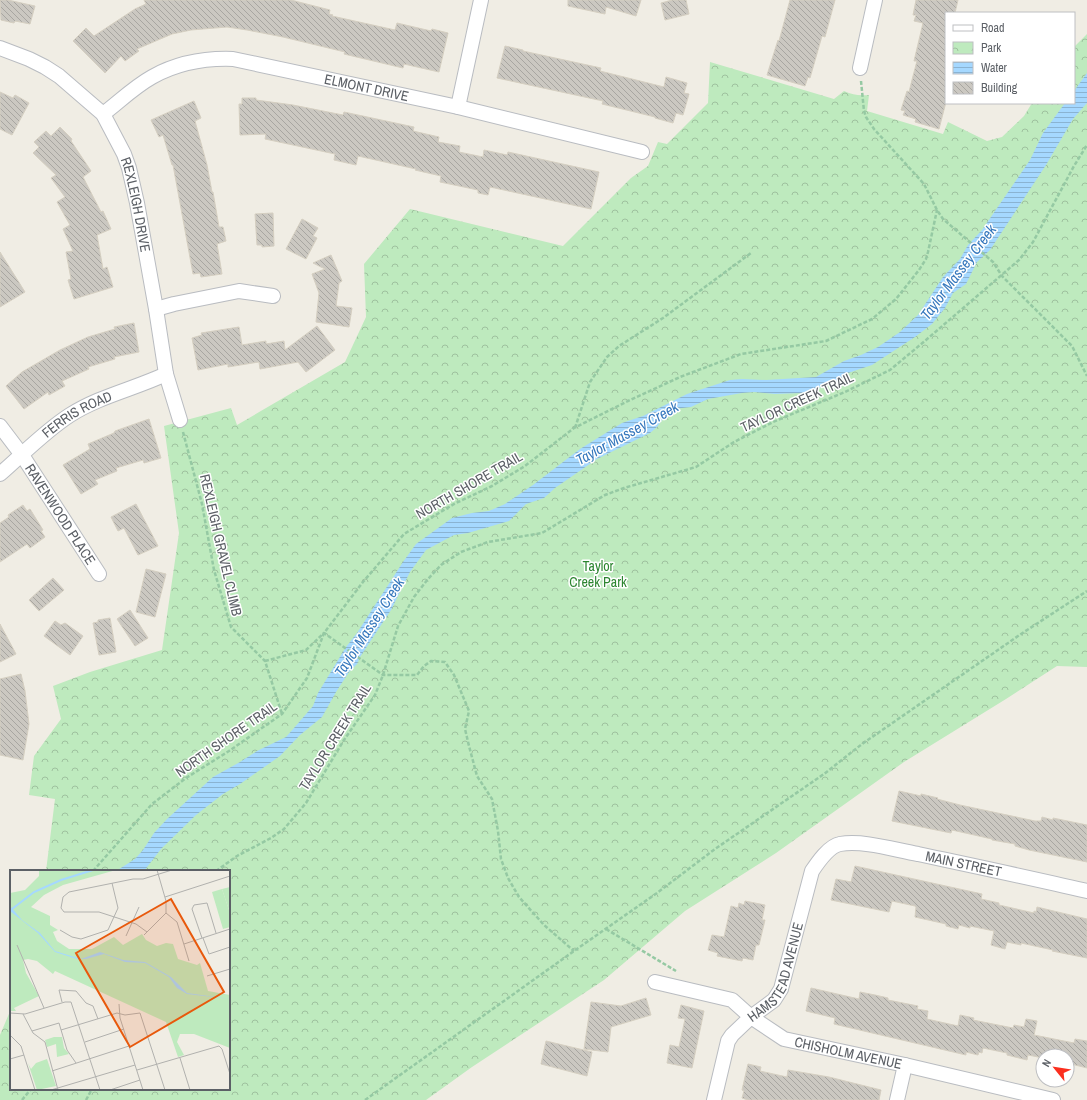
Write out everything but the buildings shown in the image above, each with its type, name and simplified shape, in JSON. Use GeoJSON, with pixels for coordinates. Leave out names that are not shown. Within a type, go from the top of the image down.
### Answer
{"type":"FeatureCollection","features":[{"type":"Feature","properties":{"kind":"street"},"geometry":{"type":"LineString","coordinates":[[458,107],[481,0]]}},
{"type":"Feature","properties":{"kind":"street"},"geometry":{"type":"LineString","coordinates":[[860,68],[875,0]]}},
{"type":"Feature","properties":{"kind":"street","name":"REXLEIGH DRIVE"},"geometry":{"type":"LineString","coordinates":[[0,48],[14,52],[59,76],[102,114],[124,154],[138,203],[166,374],[180,420]]}},
{"type":"Feature","properties":{"kind":"street","name":"ELMONT DRIVE"},"geometry":{"type":"LineString","coordinates":[[102,114],[142,84],[169,69],[192,62],[232,59],[458,107],[642,152]]}},
{"type":"Feature","properties":{"kind":"street"},"geometry":{"type":"LineString","coordinates":[[156,309],[239,291],[273,296]]}},
{"type":"Feature","properties":{"kind":"street","name":"FERRIS ROAD"},"geometry":{"type":"LineString","coordinates":[[0,474],[45,434],[70,415],[95,402],[121,391],[142,385],[166,374]]}},
{"type":"Feature","properties":{"kind":"street","name":"RAVENWOOD PLACE"},"geometry":{"type":"LineString","coordinates":[[0,426],[22,455],[99,574]]}},
{"type":"Feature","properties":{"kind":"street","name":"MAIN STREET"},"geometry":{"type":"LineString","coordinates":[[839,844],[861,843],[980,867],[1087,891]]}},
{"type":"Feature","properties":{"kind":"street","name":"HAMSTEAD AVENUE"},"geometry":{"type":"LineString","coordinates":[[714,1100],[728,1041],[732,1035],[751,1017],[774,1000],[781,989],[812,871],[823,856],[839,844]]}},
{"type":"Feature","properties":{"kind":"street","name":"CHISHOLM AVENUE"},"geometry":{"type":"LineString","coordinates":[[655,982],[732,1000],[751,1017],[784,1039],[905,1064],[1053,1100]]}},
{"type":"Feature","properties":{"kind":"street"},"geometry":{"type":"LineString","coordinates":[[897,1100],[905,1064]]}},
{"type":"Feature","properties":{"kind":"path"},"geometry":{"type":"LineString","coordinates":[[860,68],[864,112],[874,129],[924,184],[943,219],[993,262],[1002,276],[1072,346],[1087,376]]}},
{"type":"Feature","properties":{"kind":"path","name":"TAYLOR CREEK TRAIL"},"geometry":{"type":"LineString","coordinates":[[217,870],[237,856],[271,838],[284,829],[306,803],[344,740],[375,695],[398,626],[414,597],[428,579],[442,565],[460,552],[488,542],[542,533],[605,495],[696,467],[734,442],[773,422],[845,392],[890,370],[1019,260],[1033,242],[1087,145]]}},
{"type":"Feature","properties":{"kind":"path","name":"NORTH SHORE TRAIL"},"geometry":{"type":"LineString","coordinates":[[94,870],[152,804],[186,778],[229,751],[282,714],[307,678],[324,633],[363,582],[404,534],[454,504],[492,486],[525,466],[574,428],[680,377],[741,354],[826,341],[872,319],[896,299],[926,259],[937,210]]}},
{"type":"Feature","properties":{"kind":"path"},"geometry":{"type":"LineString","coordinates":[[574,428],[590,382],[607,357],[619,346],[664,318],[750,253]]}},
{"type":"Feature","properties":{"kind":"path","name":"REXLEIGH GRAVEL CLIMB"},"geometry":{"type":"LineString","coordinates":[[180,420],[202,504],[214,570],[231,628],[266,661]]}},
{"type":"Feature","properties":{"kind":"path"},"geometry":{"type":"LineString","coordinates":[[365,1100],[657,893],[715,849],[824,774],[862,744],[1021,634],[1087,591]]}},
{"type":"Feature","properties":{"kind":"path"},"geometry":{"type":"LineString","coordinates":[[282,714],[266,661],[306,650],[324,633],[372,668],[383,674],[417,675],[431,660],[445,662],[454,675],[468,711],[466,729],[477,776],[492,799],[501,859],[508,878],[519,897],[544,925],[574,951]]}},
{"type":"Feature","properties":{"kind":"path"},"geometry":{"type":"LineString","coordinates":[[606,929],[663,962],[682,975]]}},
{"type":"Feature","properties":{"kind":"path"},"geometry":{"type":"LineString","coordinates":[[22,1100],[29,1090]]}},
{"type":"Feature","properties":{"kind":"path"},"geometry":{"type":"LineString","coordinates":[[86,1100],[91,1090]]}},
{"type":"Feature","properties":{"kind":"green space","name":"Taylor Creek Park"},"geometry":{"type":"Polygon","coordinates":[[[1087,34],[1087,667],[1057,666],[904,762],[776,853],[685,911],[604,980],[472,1067],[426,1100],[0,1100],[0,1035],[10,1011],[10,1090],[230,1090],[230,870],[46,870],[55,799],[29,795],[34,756],[61,719],[53,686],[90,672],[162,650],[179,533],[164,426],[231,408],[237,425],[345,362],[366,317],[364,264],[410,209],[563,246],[631,178],[648,166],[658,142],[667,144],[708,103],[710,62],[834,99],[844,91],[856,95],[869,95],[867,111],[943,134],[948,122],[987,141],[1002,137],[1024,116],[1031,104],[1075,104],[1075,46],[1087,34]]]}},
{"type":"Feature","properties":{"kind":"water","name":"Taylor Massey Creek"},"geometry":{"type":"Polygon","coordinates":[[[1087,73],[1087,103],[1073,119],[1046,165],[990,250],[977,262],[966,284],[953,293],[945,308],[932,324],[872,365],[848,373],[837,382],[830,382],[813,391],[775,394],[754,392],[742,393],[708,399],[691,407],[674,409],[668,412],[657,427],[650,433],[597,459],[555,488],[544,498],[526,504],[509,521],[468,533],[454,535],[426,550],[410,572],[391,610],[357,664],[349,672],[336,692],[322,717],[300,735],[280,756],[223,794],[196,815],[161,849],[145,870],[118,870],[135,859],[154,833],[167,819],[213,777],[257,751],[286,737],[313,706],[318,693],[346,647],[357,633],[416,544],[452,518],[489,511],[505,504],[533,485],[580,449],[622,423],[643,416],[687,394],[730,380],[766,380],[816,377],[844,361],[878,347],[900,332],[918,315],[943,277],[960,259],[968,245],[982,230],[1030,160],[1043,133],[1064,104],[1075,104],[1075,90],[1087,73]]]}}]}
